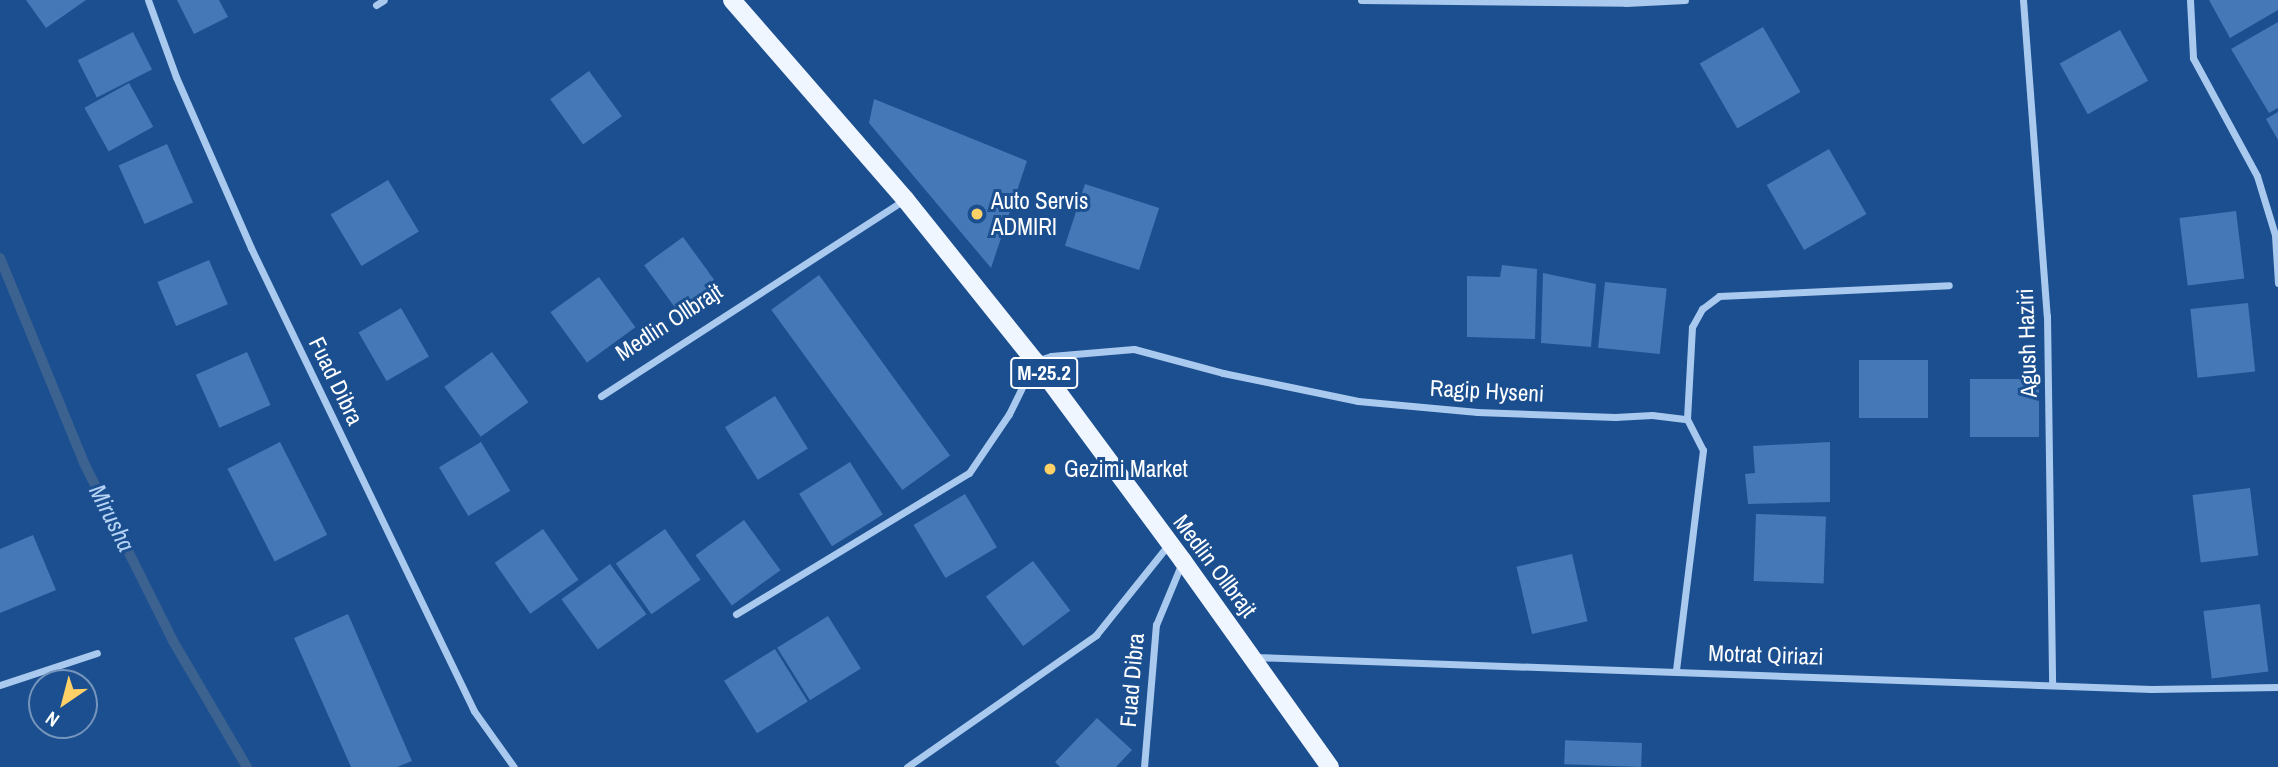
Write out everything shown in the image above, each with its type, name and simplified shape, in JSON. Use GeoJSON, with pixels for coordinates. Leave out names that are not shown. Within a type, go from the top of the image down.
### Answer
{"type":"FeatureCollection","features":[{"type":"Feature","properties":{"kind":"main road","name":"Medlin Ollbrajt"},"geometry":{"type":"LineString","coordinates":[[732,0],[905,199],[1035,361],[1252,656],[1329,767]]}},
{"type":"Feature","properties":{"kind":"street","name":"Fuad Dibra"},"geometry":{"type":"LineString","coordinates":[[148,0],[176,77],[263,273],[474,711],[514,767]]}},
{"type":"Feature","properties":{"kind":"street"},"geometry":{"type":"LineString","coordinates":[[376,5],[384,0]]}},
{"type":"Feature","properties":{"kind":"street"},"geometry":{"type":"LineString","coordinates":[[1361,0],[1626,3],[1685,0]]}},
{"type":"Feature","properties":{"kind":"street","name":"Agush Haziri"},"geometry":{"type":"LineString","coordinates":[[2023,0],[2047,316],[2052,685]]}},
{"type":"Feature","properties":{"kind":"street"},"geometry":{"type":"LineString","coordinates":[[2189,0],[2193,58],[2256,176],[2275,235],[2278,283]]}},
{"type":"Feature","properties":{"kind":"street","name":"Medlin Ollbrajt"},"geometry":{"type":"LineString","coordinates":[[601,396],[905,199]]}},
{"type":"Feature","properties":{"kind":"street"},"geometry":{"type":"LineString","coordinates":[[1676,671],[1703,450],[1687,419],[1692,327],[1702,309],[1719,296],[1949,285]]}},
{"type":"Feature","properties":{"kind":"street","name":"Ragip Hyseni"},"geometry":{"type":"LineString","coordinates":[[1035,361],[1051,356],[1134,349],[1223,373],[1358,401],[1476,412],[1615,417],[1652,415],[1687,419]]}},
{"type":"Feature","properties":{"kind":"street"},"geometry":{"type":"LineString","coordinates":[[736,614],[969,473],[1009,414],[1035,361]]}},
{"type":"Feature","properties":{"kind":"street"},"geometry":{"type":"LineString","coordinates":[[907,767],[1096,635],[1168,544]]}},
{"type":"Feature","properties":{"kind":"street","name":"Fuad Dibra"},"geometry":{"type":"LineString","coordinates":[[1144,767],[1156,625],[1183,561]]}},
{"type":"Feature","properties":{"kind":"street"},"geometry":{"type":"LineString","coordinates":[[0,685],[97,653]]}},
{"type":"Feature","properties":{"kind":"street","name":"Motrat Qiriazi"},"geometry":{"type":"LineString","coordinates":[[1252,656],[2164,689],[2278,687]]}},
{"type":"Feature","properties":{"kind":"building"},"geometry":{"type":"Polygon","coordinates":[[[26,0],[86,0],[46,28],[26,0]]]}},
{"type":"Feature","properties":{"kind":"building"},"geometry":{"type":"Polygon","coordinates":[[[177,0],[219,0],[228,17],[194,34],[177,0]]]}},
{"type":"Feature","properties":{"kind":"building"},"geometry":{"type":"Polygon","coordinates":[[[2209,0],[2278,0],[2278,10],[2230,38],[2209,0]]]}},
{"type":"Feature","properties":{"kind":"building"},"geometry":{"type":"Polygon","coordinates":[[[2278,22],[2278,108],[2269,113],[2231,49],[2278,22]]]}},
{"type":"Feature","properties":{"kind":"building"},"geometry":{"type":"Polygon","coordinates":[[[1763,27],[1800,92],[1737,128],[1700,64],[1763,27]]]}},
{"type":"Feature","properties":{"kind":"building"},"geometry":{"type":"Polygon","coordinates":[[[2120,30],[2148,81],[2088,114],[2060,63],[2120,30]]]}},
{"type":"Feature","properties":{"kind":"building"},"geometry":{"type":"Polygon","coordinates":[[[133,32],[152,69],[97,98],[78,60],[133,32]]]}},
{"type":"Feature","properties":{"kind":"building"},"geometry":{"type":"Polygon","coordinates":[[[589,71],[622,116],[583,145],[550,99],[589,71]]]}},
{"type":"Feature","properties":{"kind":"building"},"geometry":{"type":"Polygon","coordinates":[[[129,83],[153,127],[109,151],[84,108],[129,83]]]}},
{"type":"Feature","properties":{"kind":"building","name":"Auto Servis ADMIRI"},"geometry":{"type":"Polygon","coordinates":[[[874,99],[1027,161],[991,268],[869,123],[874,99]]]}},
{"type":"Feature","properties":{"kind":"building"},"geometry":{"type":"Polygon","coordinates":[[[2278,112],[2278,140],[2266,119],[2278,112]]]}},
{"type":"Feature","properties":{"kind":"building"},"geometry":{"type":"Polygon","coordinates":[[[167,144],[193,202],[145,224],[119,166],[167,144]]]}},
{"type":"Feature","properties":{"kind":"building"},"geometry":{"type":"Polygon","coordinates":[[[1829,149],[1866,214],[1804,250],[1767,185],[1829,149]]]}},
{"type":"Feature","properties":{"kind":"building"},"geometry":{"type":"Polygon","coordinates":[[[388,180],[419,231],[361,266],[331,215],[388,180]]]}},
{"type":"Feature","properties":{"kind":"building"},"geometry":{"type":"Polygon","coordinates":[[[1085,184],[1159,208],[1139,270],[1065,246],[1085,184]]]}},
{"type":"Feature","properties":{"kind":"building"},"geometry":{"type":"Polygon","coordinates":[[[2236,211],[2244,278],[2188,285],[2179,218],[2236,211]]]}},
{"type":"Feature","properties":{"kind":"building"},"geometry":{"type":"Polygon","coordinates":[[[683,237],[717,283],[678,311],[644,265],[683,237]]]}},
{"type":"Feature","properties":{"kind":"building"},"geometry":{"type":"Polygon","coordinates":[[[209,260],[228,304],[176,326],[157,282],[209,260]]]}},
{"type":"Feature","properties":{"kind":"building"},"geometry":{"type":"Polygon","coordinates":[[[1502,265],[1537,269],[1535,339],[1467,337],[1467,276],[1500,277],[1502,265]]]}},
{"type":"Feature","properties":{"kind":"building"},"geometry":{"type":"Polygon","coordinates":[[[1543,273],[1596,284],[1591,347],[1541,343],[1543,273]]]}},
{"type":"Feature","properties":{"kind":"building"},"geometry":{"type":"Polygon","coordinates":[[[819,275],[950,455],[902,490],[771,310],[819,275]]]}},
{"type":"Feature","properties":{"kind":"building"},"geometry":{"type":"Polygon","coordinates":[[[599,277],[635,327],[587,362],[550,312],[599,277]]]}},
{"type":"Feature","properties":{"kind":"building"},"geometry":{"type":"Polygon","coordinates":[[[1605,282],[1667,288],[1660,354],[1598,348],[1605,282]]]}},
{"type":"Feature","properties":{"kind":"building"},"geometry":{"type":"Polygon","coordinates":[[[2248,303],[2255,372],[2198,378],[2190,309],[2248,303]]]}},
{"type":"Feature","properties":{"kind":"building"},"geometry":{"type":"Polygon","coordinates":[[[401,308],[429,356],[387,381],[359,332],[401,308]]]}},
{"type":"Feature","properties":{"kind":"building"},"geometry":{"type":"Polygon","coordinates":[[[247,352],[271,405],[219,428],[196,375],[247,352]]]}},
{"type":"Feature","properties":{"kind":"building"},"geometry":{"type":"Polygon","coordinates":[[[492,352],[528,402],[481,437],[444,387],[492,352]]]}},
{"type":"Feature","properties":{"kind":"building"},"geometry":{"type":"Polygon","coordinates":[[[1859,360],[1928,360],[1928,418],[1859,418],[1859,360]]]}},
{"type":"Feature","properties":{"kind":"building"},"geometry":{"type":"Polygon","coordinates":[[[1970,379],[2039,379],[2039,437],[1970,437],[1970,379]]]}},
{"type":"Feature","properties":{"kind":"building"},"geometry":{"type":"Polygon","coordinates":[[[775,396],[808,449],[758,480],[725,427],[775,396]]]}},
{"type":"Feature","properties":{"kind":"building"},"geometry":{"type":"Polygon","coordinates":[[[280,442],[327,535],[275,561],[227,469],[280,442]]]}},
{"type":"Feature","properties":{"kind":"building"},"geometry":{"type":"Polygon","coordinates":[[[481,442],[510,491],[468,516],[439,467],[481,442]]]}},
{"type":"Feature","properties":{"kind":"building"},"geometry":{"type":"Polygon","coordinates":[[[1830,442],[1830,502],[1748,504],[1745,474],[1755,473],[1753,446],[1830,442]]]}},
{"type":"Feature","properties":{"kind":"building"},"geometry":{"type":"Polygon","coordinates":[[[850,462],[883,515],[832,546],[799,494],[850,462]]]}},
{"type":"Feature","properties":{"kind":"building"},"geometry":{"type":"Polygon","coordinates":[[[2250,488],[2258,555],[2201,563],[2192,495],[2250,488]]]}},
{"type":"Feature","properties":{"kind":"building"},"geometry":{"type":"Polygon","coordinates":[[[965,494],[997,547],[946,578],[914,525],[965,494]]]}},
{"type":"Feature","properties":{"kind":"building"},"geometry":{"type":"Polygon","coordinates":[[[1756,514],[1826,516],[1824,583],[1754,581],[1756,514]]]}},
{"type":"Feature","properties":{"kind":"building"},"geometry":{"type":"Polygon","coordinates":[[[744,520],[780,570],[732,605],[695,555],[744,520]]]}},
{"type":"Feature","properties":{"kind":"building"},"geometry":{"type":"Polygon","coordinates":[[[543,529],[579,580],[530,614],[495,563],[543,529]]]}},
{"type":"Feature","properties":{"kind":"building"},"geometry":{"type":"Polygon","coordinates":[[[665,529],[701,580],[651,614],[616,563],[665,529]]]}},
{"type":"Feature","properties":{"kind":"building"},"geometry":{"type":"Polygon","coordinates":[[[33,535],[56,590],[0,613],[0,549],[33,535]]]}},
{"type":"Feature","properties":{"kind":"building"},"geometry":{"type":"Polygon","coordinates":[[[1572,554],[1588,621],[1532,634],[1516,567],[1572,554]]]}},
{"type":"Feature","properties":{"kind":"building"},"geometry":{"type":"Polygon","coordinates":[[[1033,561],[1070,611],[1023,646],[986,597],[1033,561]]]}},
{"type":"Feature","properties":{"kind":"building"},"geometry":{"type":"Polygon","coordinates":[[[610,564],[646,614],[598,649],[561,599],[610,564]]]}},
{"type":"Feature","properties":{"kind":"building"},"geometry":{"type":"Polygon","coordinates":[[[2260,604],[2268,671],[2212,678],[2203,611],[2260,604]]]}},
{"type":"Feature","properties":{"kind":"building"},"geometry":{"type":"Polygon","coordinates":[[[348,614],[412,761],[397,767],[351,767],[294,638],[348,614]]]}},
{"type":"Feature","properties":{"kind":"building"},"geometry":{"type":"Polygon","coordinates":[[[828,616],[861,669],[810,700],[777,648],[828,616]]]}},
{"type":"Feature","properties":{"kind":"building"},"geometry":{"type":"Polygon","coordinates":[[[775,649],[808,702],[757,733],[724,681],[775,649]]]}},
{"type":"Feature","properties":{"kind":"building"},"geometry":{"type":"Polygon","coordinates":[[[1097,718],[1132,750],[1116,767],[1060,767],[1055,762],[1097,718]]]}},
{"type":"Feature","properties":{"kind":"building"},"geometry":{"type":"Polygon","coordinates":[[[1565,740],[1642,743],[1641,767],[1564,764],[1565,740]]]}},
{"type":"Feature","properties":{"kind":"waterway","name":"Mirusha"},"geometry":{"type":"LineString","coordinates":[[0,258],[84,463],[173,641],[247,767]]}},
{"type":"Feature","properties":{"kind":"place","name":"Auto Servis ADMIRI"},"geometry":{"type":"Point","coordinates":[977,214]}},
{"type":"Feature","properties":{"kind":"place","name":"Gezimi Market"},"geometry":{"type":"Point","coordinates":[1050,469]}}]}
